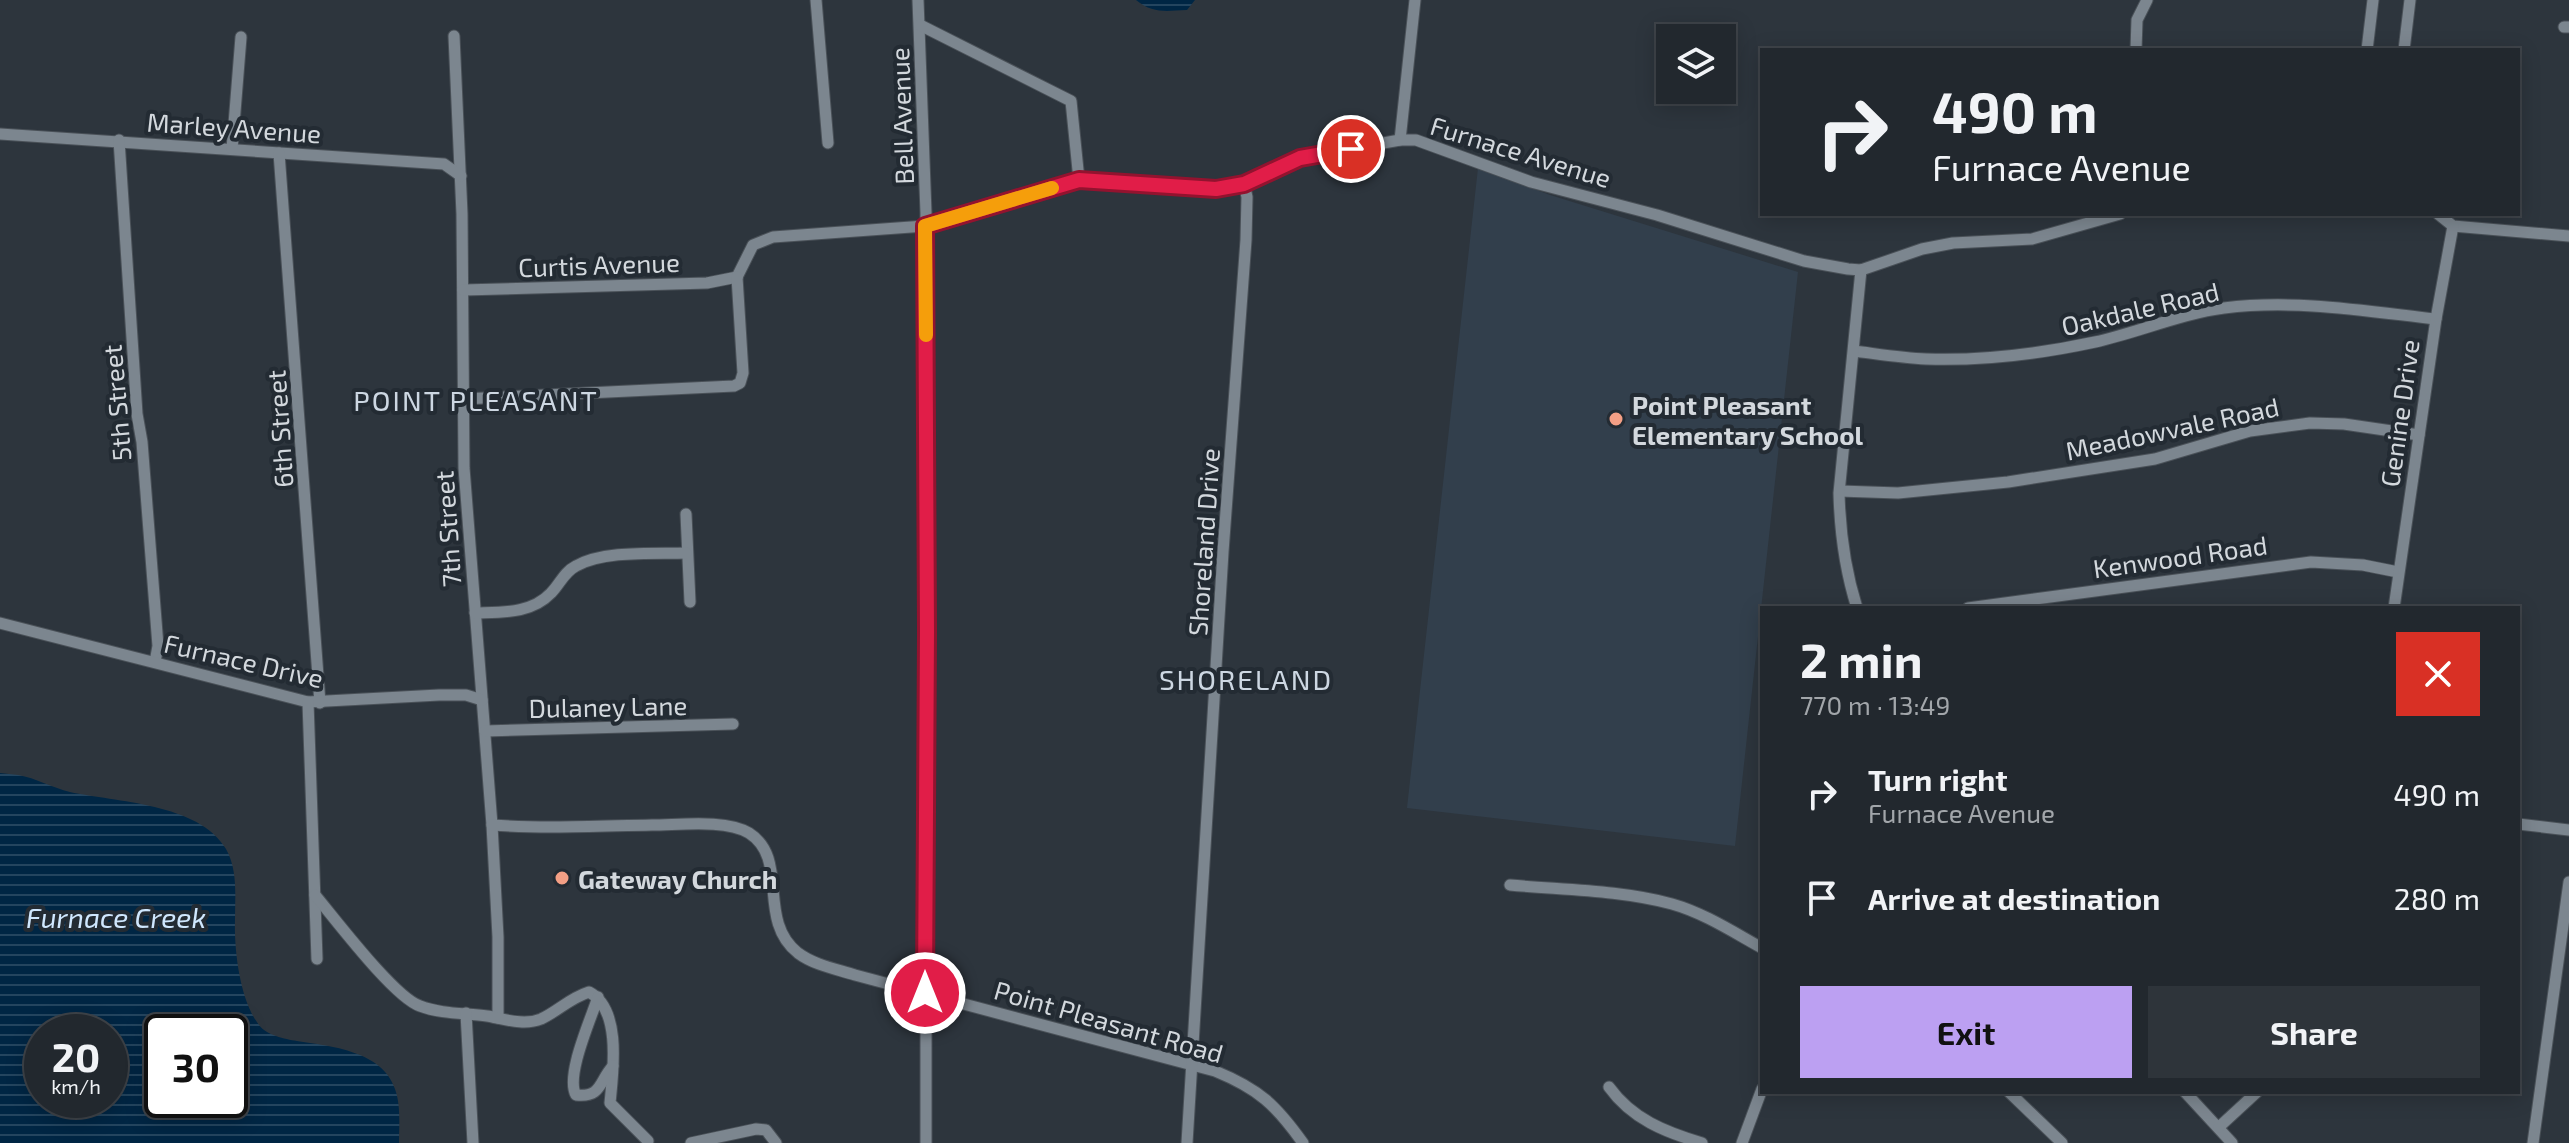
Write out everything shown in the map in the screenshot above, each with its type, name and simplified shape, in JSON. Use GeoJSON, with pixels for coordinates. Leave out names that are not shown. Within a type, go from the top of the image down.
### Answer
{"type":"FeatureCollection","features":[{"type":"Feature","properties":{"kind":"street"},"geometry":{"type":"LineString","coordinates":[[816,0],[828,143]]}},
{"type":"Feature","properties":{"kind":"street","name":"Bell Avenue"},"geometry":{"type":"LineString","coordinates":[[918,0],[925,226],[926,1143]]}},
{"type":"Feature","properties":{"kind":"street"},"geometry":{"type":"LineString","coordinates":[[1400,140],[1415,0]]}},
{"type":"Feature","properties":{"kind":"street"},"geometry":{"type":"LineString","coordinates":[[2136,48],[2137,20],[2147,0]]}},
{"type":"Feature","properties":{"kind":"street"},"geometry":{"type":"LineString","coordinates":[[2367,48],[2373,0]]}},
{"type":"Feature","properties":{"kind":"street"},"geometry":{"type":"LineString","coordinates":[[2404,48],[2410,0]]}},
{"type":"Feature","properties":{"kind":"street"},"geometry":{"type":"LineString","coordinates":[[920,25],[1071,101],[1079,180]]}},
{"type":"Feature","properties":{"kind":"street","name":"7th Street"},"geometry":{"type":"LineString","coordinates":[[454,36],[461,176],[464,468],[492,825],[498,937],[498,1018]]}},
{"type":"Feature","properties":{"kind":"street"},"geometry":{"type":"LineString","coordinates":[[232,149],[241,37]]}},
{"type":"Feature","properties":{"kind":"street","name":"Marley Avenue"},"geometry":{"type":"LineString","coordinates":[[0,134],[444,164],[461,176]]}},
{"type":"Feature","properties":{"kind":"street","name":"5th Street"},"geometry":{"type":"LineString","coordinates":[[119,140],[137,414],[142,442],[158,646],[155,662]]}},
{"type":"Feature","properties":{"kind":"street","name":"Furnace Avenue"},"geometry":{"type":"LineString","coordinates":[[737,277],[753,245],[763,239],[925,226],[1079,180],[1216,189],[1244,184],[1300,158],[1400,140],[1416,140],[1531,182],[1657,215],[1804,261],[1861,270],[1922,249],[1953,243],[2032,239],[2113,216]]}},
{"type":"Feature","properties":{"kind":"street","name":"6th Street"},"geometry":{"type":"LineString","coordinates":[[279,153],[314,702],[317,959]]}},
{"type":"Feature","properties":{"kind":"street","name":"Shoreland Drive"},"geometry":{"type":"LineString","coordinates":[[1187,1143],[1246,240],[1247,197],[1244,184]]}},
{"type":"Feature","properties":{"kind":"street"},"geometry":{"type":"LineString","coordinates":[[2440,216],[2453,226],[2569,236]]}},
{"type":"Feature","properties":{"kind":"street","name":"Genine Drive"},"geometry":{"type":"LineString","coordinates":[[2394,606],[2436,319],[2453,226]]}},
{"type":"Feature","properties":{"kind":"street"},"geometry":{"type":"LineString","coordinates":[[1857,606],[1842,547],[1840,491],[1861,270]]}},
{"type":"Feature","properties":{"kind":"street"},"geometry":{"type":"LineString","coordinates":[[463,399],[705,390],[734,386],[740,383],[743,373],[737,277]]}},
{"type":"Feature","properties":{"kind":"street","name":"Curtis Avenue"},"geometry":{"type":"LineString","coordinates":[[463,290],[707,283],[737,277]]}},
{"type":"Feature","properties":{"kind":"street","name":"Oakdale Road"},"geometry":{"type":"LineString","coordinates":[[1854,351],[1925,359],[1996,358],[2099,341],[2222,308],[2280,304],[2436,319]]}},
{"type":"Feature","properties":{"kind":"street","name":"Meadowvale Road"},"geometry":{"type":"LineString","coordinates":[[1840,491],[1898,493],[2054,475],[2155,459],[2250,431],[2310,423],[2344,424],[2419,435]]}},
{"type":"Feature","properties":{"kind":"street"},"geometry":{"type":"LineString","coordinates":[[686,514],[690,602]]}},
{"type":"Feature","properties":{"kind":"street"},"geometry":{"type":"LineString","coordinates":[[475,613],[525,609],[551,594],[576,566],[594,559],[686,553]]}},
{"type":"Feature","properties":{"kind":"street","name":"Kenwood Road"},"geometry":{"type":"LineString","coordinates":[[1983,606],[2311,562],[2363,565],[2398,572]]}},
{"type":"Feature","properties":{"kind":"street","name":"Furnace Drive"},"geometry":{"type":"LineString","coordinates":[[0,623],[314,702],[439,695],[466,695],[482,700]]}},
{"type":"Feature","properties":{"kind":"street","name":"Dulaney Lane"},"geometry":{"type":"LineString","coordinates":[[485,731],[733,724]]}},
{"type":"Feature","properties":{"kind":"street","name":"Point Pleasant Road"},"geometry":{"type":"LineString","coordinates":[[492,825],[697,824],[747,831],[757,839],[770,861],[776,917],[788,943],[799,953],[823,965],[1191,1064],[1239,1081],[1276,1107],[1303,1143]]}},
{"type":"Feature","properties":{"kind":"street"},"geometry":{"type":"LineString","coordinates":[[2520,824],[2569,830]]}},
{"type":"Feature","properties":{"kind":"street"},"geometry":{"type":"LineString","coordinates":[[2533,1143],[2569,882]]}},
{"type":"Feature","properties":{"kind":"street"},"geometry":{"type":"LineString","coordinates":[[1510,885],[1644,897],[1701,915],[1760,947]]}},
{"type":"Feature","properties":{"kind":"street"},"geometry":{"type":"LineString","coordinates":[[315,895],[403,996],[417,1005],[520,1022],[540,1019],[574,997],[589,992],[598,997],[608,1018],[614,1046],[610,1103],[648,1141]]}},
{"type":"Feature","properties":{"kind":"street"},"geometry":{"type":"LineString","coordinates":[[598,997],[575,1068],[572,1088],[576,1095],[591,1095],[600,1088],[614,1064]]}},
{"type":"Feature","properties":{"kind":"street"},"geometry":{"type":"LineString","coordinates":[[466,1013],[473,1143]]}},
{"type":"Feature","properties":{"kind":"street"},"geometry":{"type":"LineString","coordinates":[[1609,1087],[1621,1103],[1646,1122],[1702,1143]]}},
{"type":"Feature","properties":{"kind":"street"},"geometry":{"type":"LineString","coordinates":[[1742,1143],[1760,1094]]}},
{"type":"Feature","properties":{"kind":"street"},"geometry":{"type":"LineString","coordinates":[[2011,1094],[2062,1143]]}},
{"type":"Feature","properties":{"kind":"street"},"geometry":{"type":"LineString","coordinates":[[2187,1094],[2232,1143]]}},
{"type":"Feature","properties":{"kind":"street"},"geometry":{"type":"LineString","coordinates":[[2219,1127],[2255,1094]]}},
{"type":"Feature","properties":{"kind":"street"},"geometry":{"type":"LineString","coordinates":[[691,1143],[756,1129],[766,1130],[776,1143]]}},
{"type":"Feature","properties":{"kind":"shaded area","name":"Point Pleasant Elementary School"},"geometry":{"type":"Polygon","coordinates":[[[1478,168],[1550,195],[1798,272],[1735,846],[1407,808],[1478,168]]]}},
{"type":"Feature","properties":{"kind":"water"},"geometry":{"type":"Polygon","coordinates":[[[1136,0],[1195,0],[1187,10],[1166,11],[1148,8],[1136,0]]]}},
{"type":"Feature","properties":{"kind":"water","name":"Furnace Creek"},"geometry":{"type":"Polygon","coordinates":[[[0,773],[25,776],[70,792],[177,813],[213,834],[226,849],[232,866],[236,946],[240,975],[252,1015],[266,1031],[282,1038],[339,1048],[379,1066],[389,1076],[397,1095],[399,1143],[0,1143],[0,773]]]}},
{"type":"Feature","properties":{"kind":"slow traffic"},"geometry":{"type":"LineString","coordinates":[[926,335],[925,226],[1052,188]]}},
{"type":"Feature","properties":{"kind":"place","name":"Point Pleasant Elementary School"},"geometry":{"type":"Point","coordinates":[1616,419]}},
{"type":"Feature","properties":{"kind":"place","name":"Gateway Church"},"geometry":{"type":"Point","coordinates":[562,878]}},
{"type":"Feature","properties":{"kind":"district","name":"POINT PLEASANT"},"geometry":{"type":"Point","coordinates":[476,400]}},
{"type":"Feature","properties":{"kind":"district","name":"SHORELAND"},"geometry":{"type":"Point","coordinates":[1246,679]}},
{"type":"Feature","properties":{"kind":"route"},"geometry":{"type":"LineString","coordinates":[[925,993],[925,226],[1079,180],[1216,189],[1244,184],[1300,158],[1351,149]]}}]}
